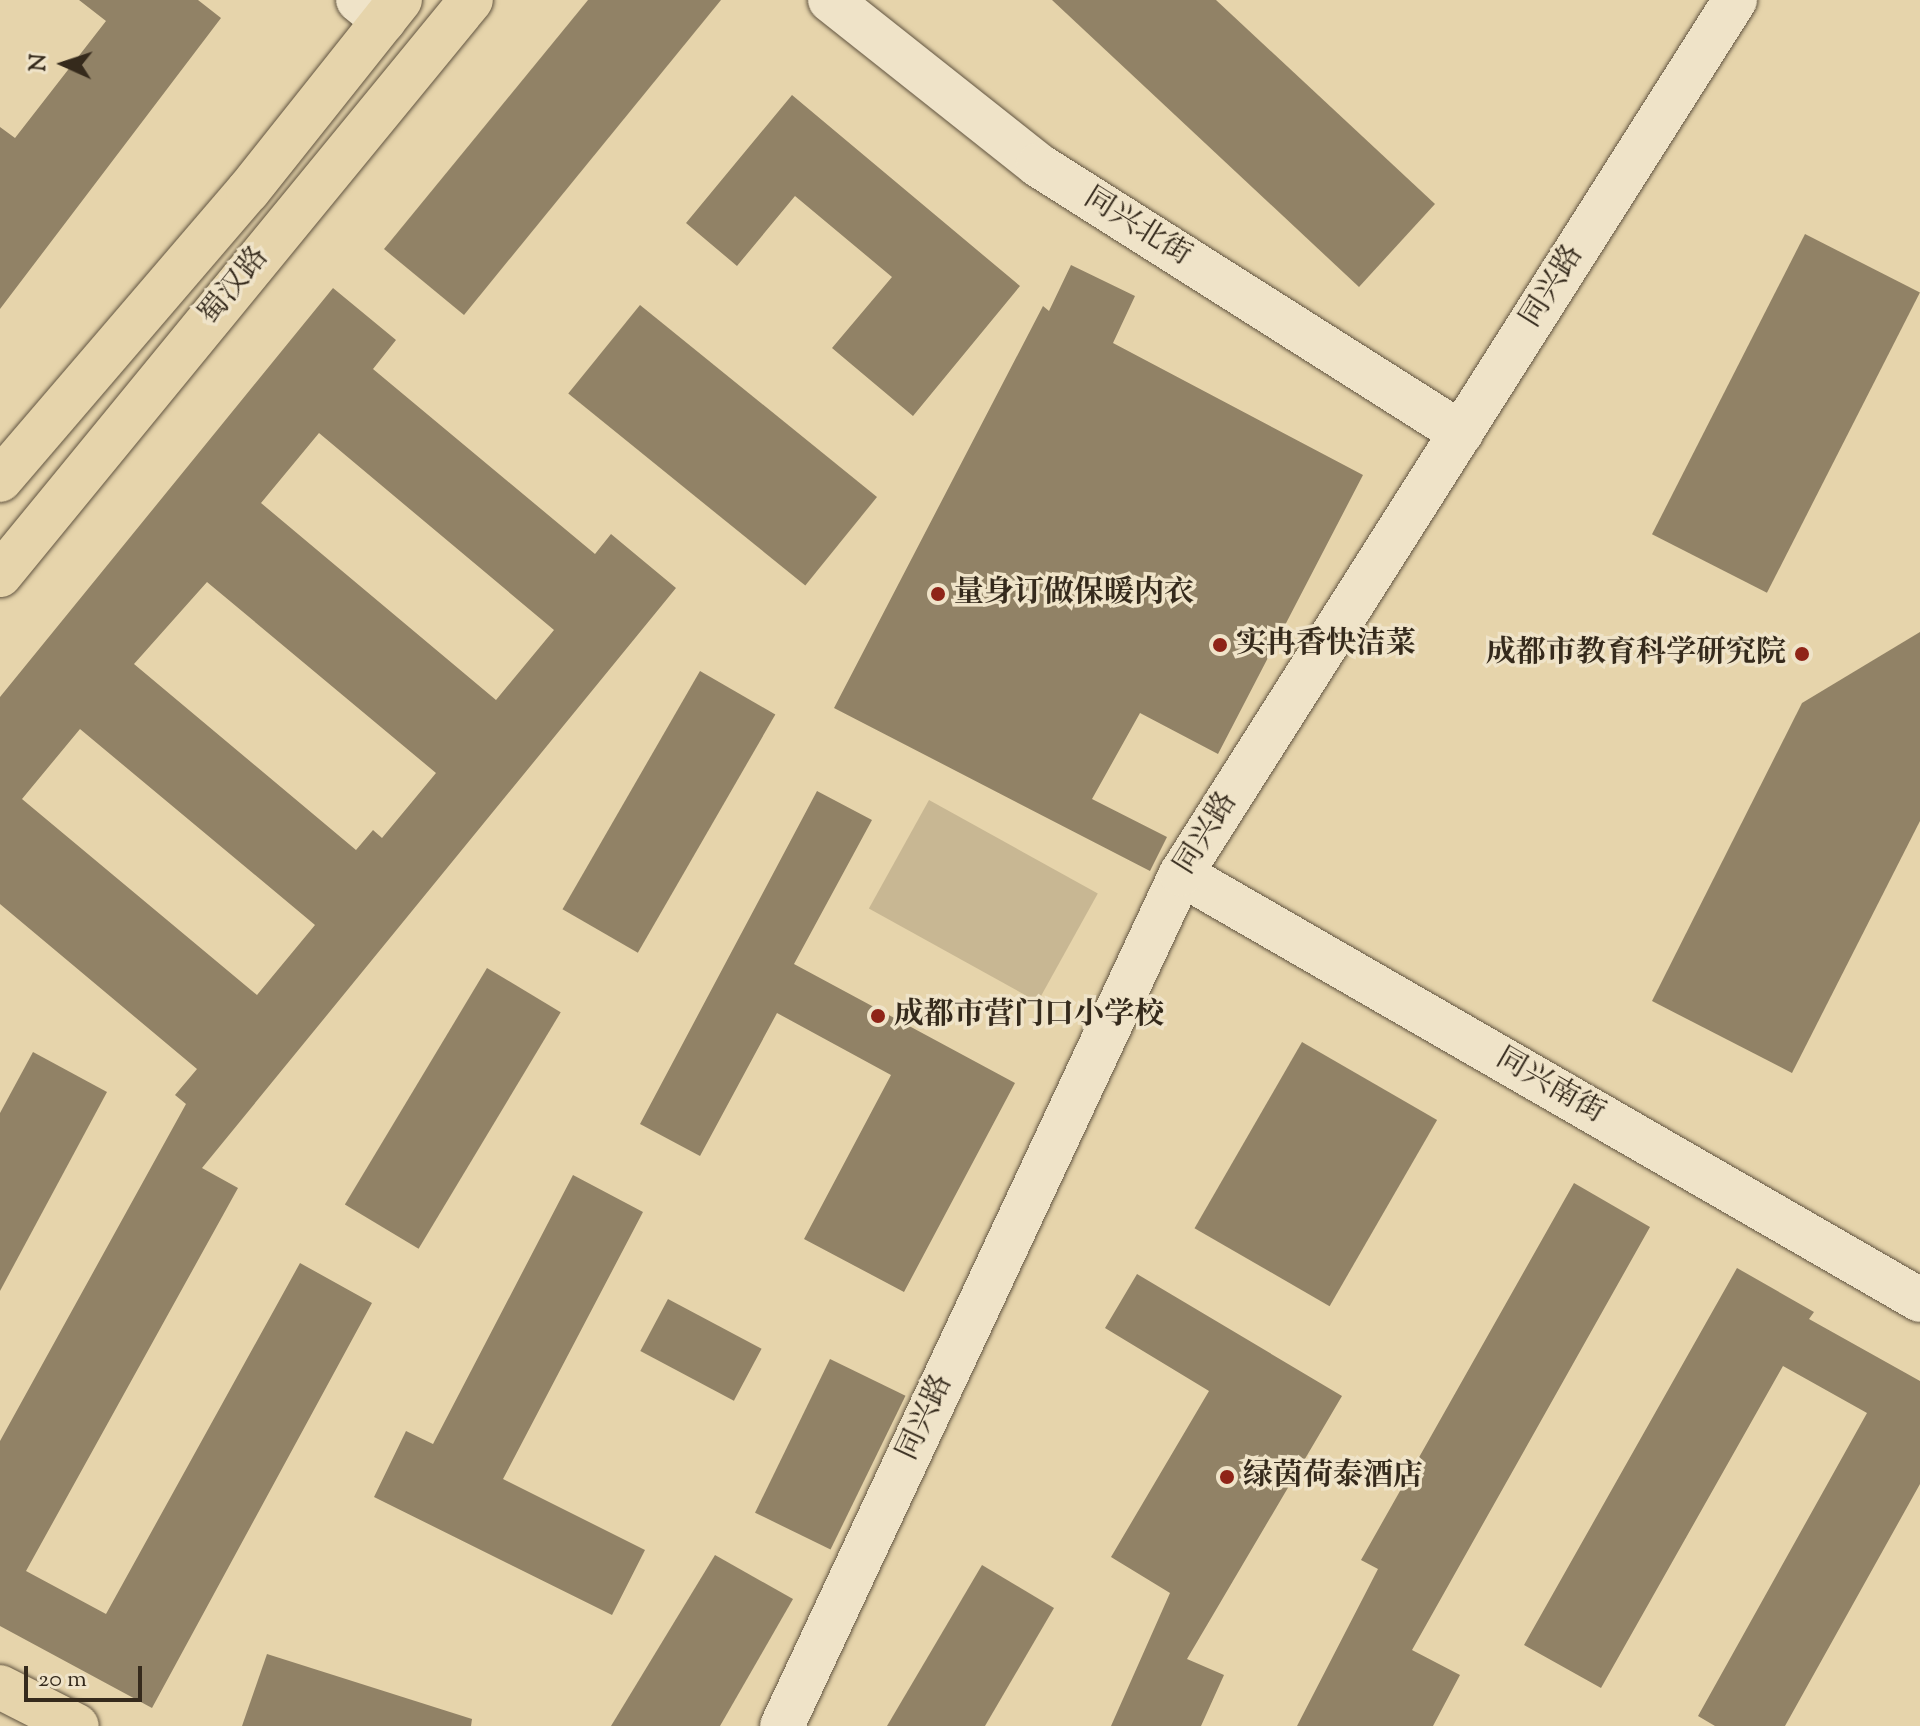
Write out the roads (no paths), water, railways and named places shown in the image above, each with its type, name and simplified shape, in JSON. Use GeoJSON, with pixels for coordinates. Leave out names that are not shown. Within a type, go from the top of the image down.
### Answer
{"type":"FeatureCollection","features":[{"type":"Feature","properties":{"kind":"main road","name":"蜀汉路"},"geometry":{"type":"LineString","coordinates":[[0,575],[471,0]]}},
{"type":"Feature","properties":{"kind":"main road","name":"蜀汉路"},"geometry":{"type":"LineString","coordinates":[[0,480],[248,191],[381,7]]}},
{"type":"Feature","properties":{"kind":"main road"},"geometry":{"type":"LineString","coordinates":[[0,1687],[77,1726]]}},
{"type":"Feature","properties":{"kind":"street","name":"同兴北街"},"geometry":{"type":"LineString","coordinates":[[830,0],[1038,165],[1461,433]]}},
{"type":"Feature","properties":{"kind":"street","name":"同兴路"},"geometry":{"type":"LineString","coordinates":[[782,1726],[1181,874],[1735,0]]}},
{"type":"Feature","properties":{"kind":"street","name":"同兴南街"},"geometry":{"type":"LineString","coordinates":[[1181,874],[1920,1300]]}},
{"type":"Feature","properties":{"kind":"place","name":"量身订做保暖内衣"},"geometry":{"type":"Point","coordinates":[938,594]}},
{"type":"Feature","properties":{"kind":"place","name":"实冉香快洁菜"},"geometry":{"type":"Point","coordinates":[1220,645]}},
{"type":"Feature","properties":{"kind":"place","name":"成都市教育科学研究院"},"geometry":{"type":"Point","coordinates":[1802,654]}},
{"type":"Feature","properties":{"kind":"place","name":"成都市营门口小学校"},"geometry":{"type":"Point","coordinates":[878,1016]}},
{"type":"Feature","properties":{"kind":"place","name":"绿茵荷泰酒店"},"geometry":{"type":"Point","coordinates":[1227,1477]}}]}
